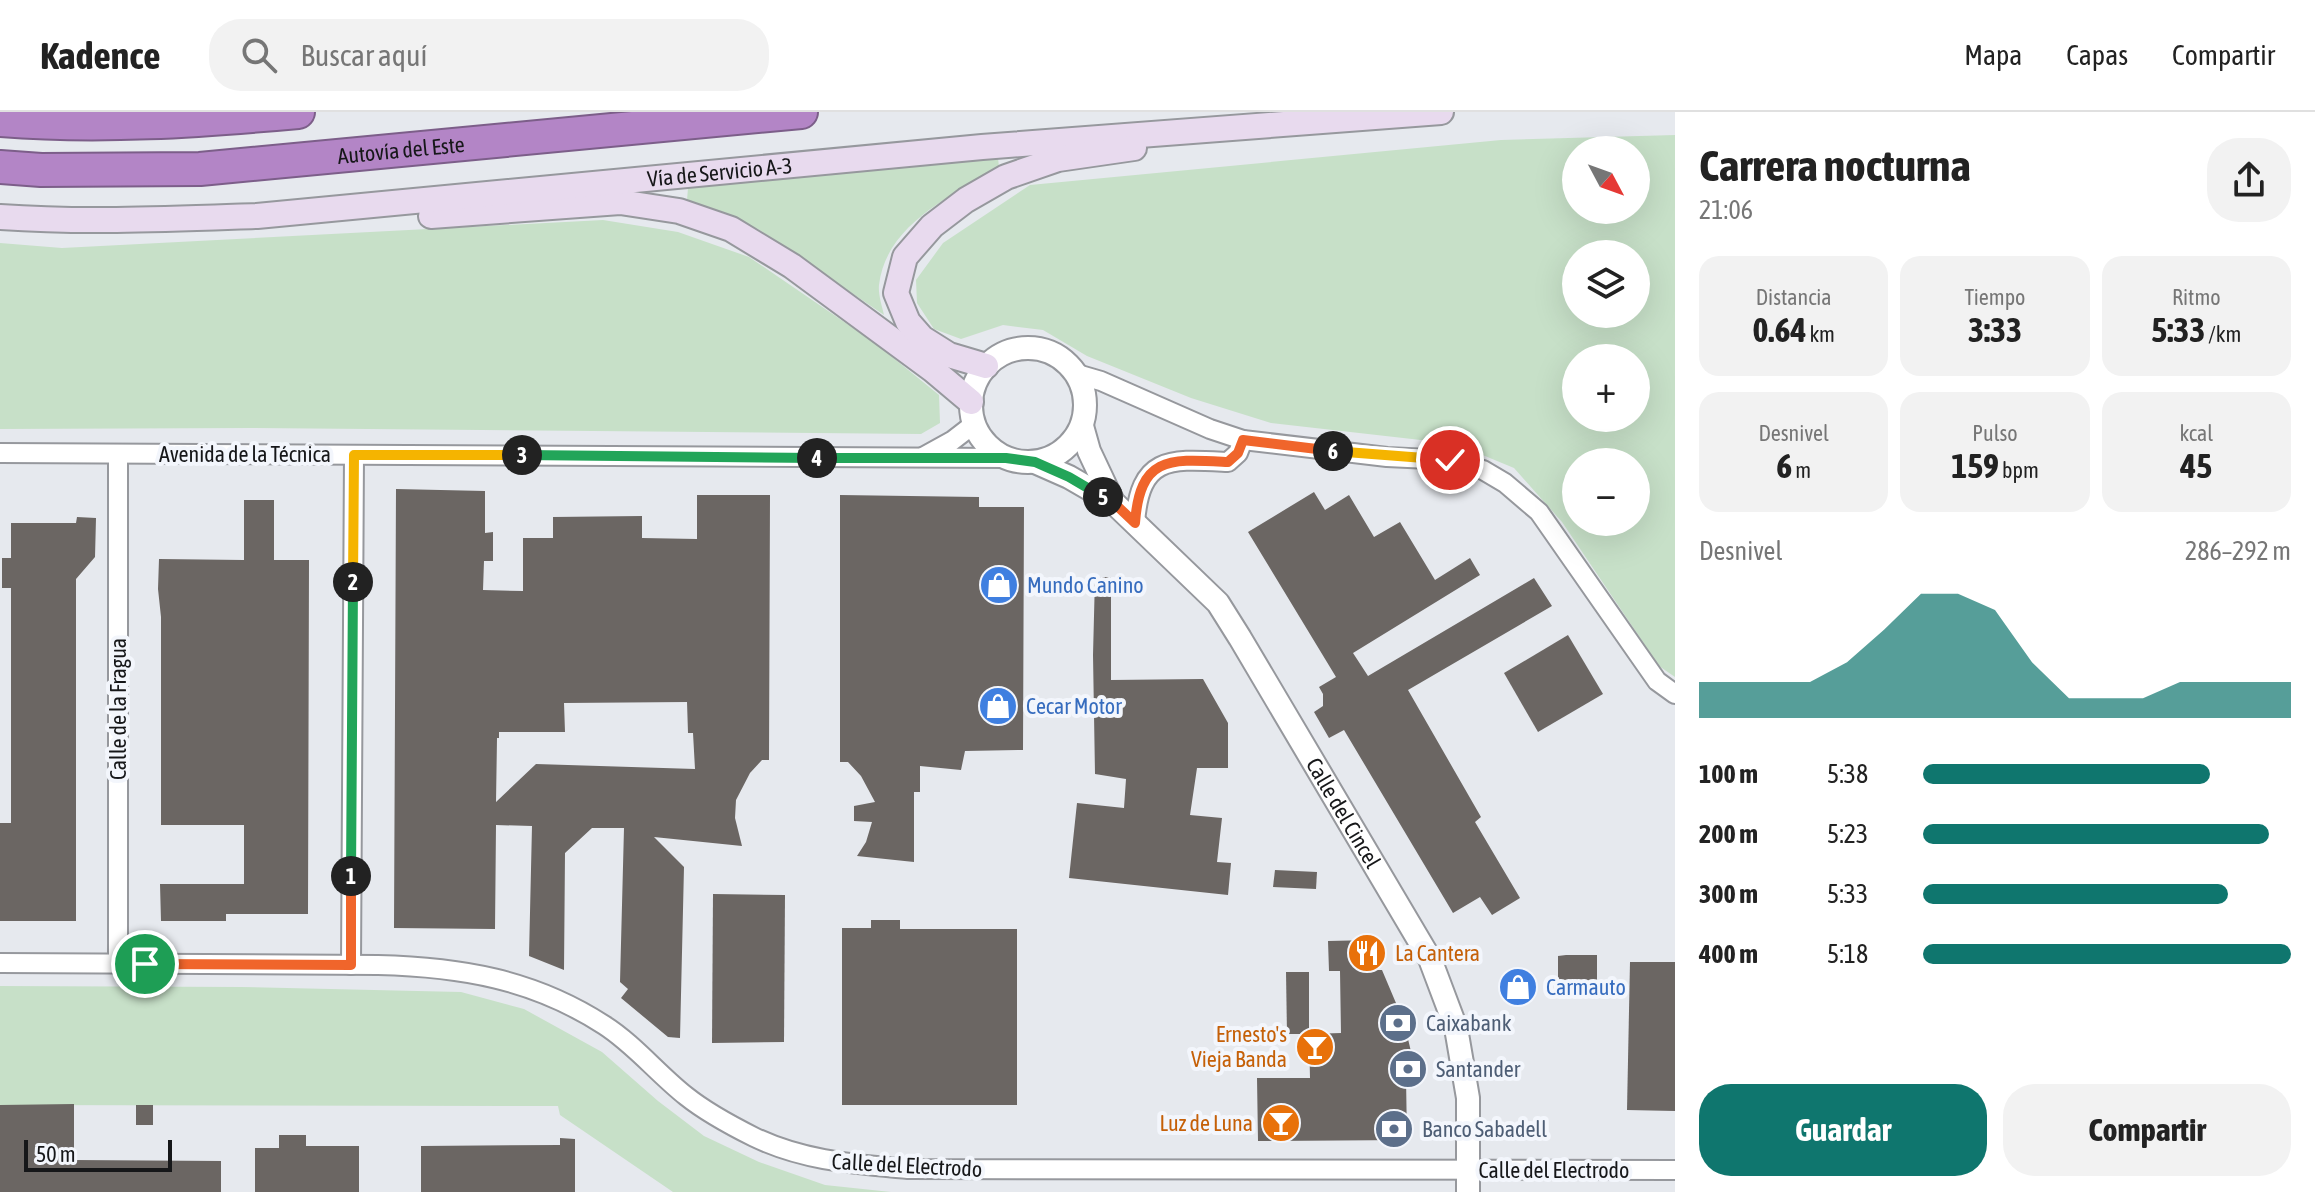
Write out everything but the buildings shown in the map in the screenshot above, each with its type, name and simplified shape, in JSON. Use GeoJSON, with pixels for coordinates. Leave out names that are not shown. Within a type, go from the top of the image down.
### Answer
{"type":"FeatureCollection","features":[{"type":"Feature","properties":{"kind":"highway"},"geometry":{"type":"LineString","coordinates":[[0,120],[40,123],[200,121],[298,112]]}},
{"type":"Feature","properties":{"kind":"highway","name":"Autovía del Este"},"geometry":{"type":"LineString","coordinates":[[0,167],[41,170],[200,169],[801,112]]}},
{"type":"Feature","properties":{"kind":"main road","name":"Vía de Servicio A-3"},"geometry":{"type":"LineString","coordinates":[[0,217],[118,220],[257,216],[982,147],[1441,112]]}},
{"type":"Feature","properties":{"kind":"main road"},"geometry":{"type":"LineString","coordinates":[[986,366],[949,355],[922,338],[908,322],[896,293],[905,257],[932,226],[966,200],[1006,177],[1058,159],[1129,149],[1189,130]]}},
{"type":"Feature","properties":{"kind":"main road"},"geometry":{"type":"LineString","coordinates":[[257,216],[347,222],[620,202],[679,211],[731,229],[792,266],[933,370],[972,413]]}},
{"type":"Feature","properties":{"kind":"street"},"geometry":{"type":"LineString","coordinates":[[1035,462],[1063,451],[1082,426],[1086,408],[1084,390],[1066,360],[1051,351],[1034,347],[1008,351],[986,366],[975,382],[972,413],[981,438],[992,450],[1006,458],[1035,462],[1114,503]]}},
{"type":"Feature","properties":{"kind":"street"},"geometry":{"type":"LineString","coordinates":[[1077,374],[1243,440],[1387,457],[1450,460],[1483,470],[1539,512],[1657,681],[1675,694]]}},
{"type":"Feature","properties":{"kind":"street"},"geometry":{"type":"LineString","coordinates":[[921,458],[952,441],[972,413]]}},
{"type":"Feature","properties":{"kind":"street"},"geometry":{"type":"LineString","coordinates":[[1082,426],[1089,451],[1114,503]]}},
{"type":"Feature","properties":{"kind":"street"},"geometry":{"type":"LineString","coordinates":[[1135,523],[1137,497],[1147,476],[1159,466],[1175,462],[1228,462],[1238,453],[1243,440]]}},
{"type":"Feature","properties":{"kind":"street","name":"Avenida de la Técnica"},"geometry":{"type":"LineString","coordinates":[[0,453],[1006,458]]}},
{"type":"Feature","properties":{"kind":"street","name":"Calle de la Fragua"},"geometry":{"type":"LineString","coordinates":[[118,454],[118,964]]}},
{"type":"Feature","properties":{"kind":"street"},"geometry":{"type":"LineString","coordinates":[[351,965],[354,455]]}},
{"type":"Feature","properties":{"kind":"street","name":"Calle del Cincel"},"geometry":{"type":"LineString","coordinates":[[1114,503],[1218,603],[1430,959],[1456,1028],[1468,1098],[1468,1181]]}},
{"type":"Feature","properties":{"kind":"street","name":"Calle del Electrodo"},"geometry":{"type":"LineString","coordinates":[[0,963],[425,966],[471,971],[538,989],[605,1025],[689,1098],[755,1137],[819,1160],[908,1169],[1468,1181],[1675,1170]]}},
{"type":"Feature","properties":{"kind":"green space"},"geometry":{"type":"Polygon","coordinates":[[[1675,135],[1675,677],[1659,666],[1571,536],[1650,536],[1650,448],[1562,448],[1562,522],[1514,468],[1456,444],[1271,423],[1191,398],[1087,356],[1043,330],[1003,325],[961,339],[934,329],[917,303],[916,280],[943,243],[1030,185],[1501,140],[1562,138],[1562,224],[1650,224],[1650,136],[1640,136],[1675,135]]]}},
{"type":"Feature","properties":{"kind":"green space"},"geometry":{"type":"Polygon","coordinates":[[[998,158],[999,167],[924,214],[894,245],[884,264],[879,285],[884,315],[758,229],[687,200],[688,188],[998,158]]]}},
{"type":"Feature","properties":{"kind":"green space"},"geometry":{"type":"Polygon","coordinates":[[[603,220],[678,232],[749,257],[875,343],[939,395],[940,423],[921,434],[0,429],[0,243],[62,248],[603,220]]]}},
{"type":"Feature","properties":{"kind":"green space"},"geometry":{"type":"Polygon","coordinates":[[[0,986],[461,992],[524,1009],[602,1052],[704,1136],[759,1162],[825,1185],[891,1192],[673,1192],[560,1115],[558,1106],[0,1105],[0,986]]]}},
{"type":"Feature","properties":{"kind":"place","name":"Mundo Canino"},"geometry":{"type":"Point","coordinates":[999,585]}},
{"type":"Feature","properties":{"kind":"place","name":"Cecar Motor"},"geometry":{"type":"Point","coordinates":[998,706]}},
{"type":"Feature","properties":{"kind":"place","name":"La Cantera"},"geometry":{"type":"Point","coordinates":[1367,953]}},
{"type":"Feature","properties":{"kind":"place","name":"Carmauto"},"geometry":{"type":"Point","coordinates":[1518,987]}},
{"type":"Feature","properties":{"kind":"place","name":"Caixabank"},"geometry":{"type":"Point","coordinates":[1398,1023]}},
{"type":"Feature","properties":{"kind":"place","name":"Ernesto's Vieja Banda"},"geometry":{"type":"Point","coordinates":[1315,1047]}},
{"type":"Feature","properties":{"kind":"place","name":"Santander"},"geometry":{"type":"Point","coordinates":[1408,1069]}},
{"type":"Feature","properties":{"kind":"place","name":"Luz de Luna"},"geometry":{"type":"Point","coordinates":[1281,1123]}},
{"type":"Feature","properties":{"kind":"place","name":"Banco Sabadell"},"geometry":{"type":"Point","coordinates":[1394,1129]}},
{"type":"Feature","properties":{"kind":"route"},"geometry":{"type":"LineString","coordinates":[[145,964],[351,965],[354,455],[1006,458],[1035,462],[1069,477],[1114,503],[1135,523],[1137,497],[1147,476],[1159,466],[1175,462],[1228,462],[1238,453],[1243,440],[1387,457],[1450,460]]}}]}
